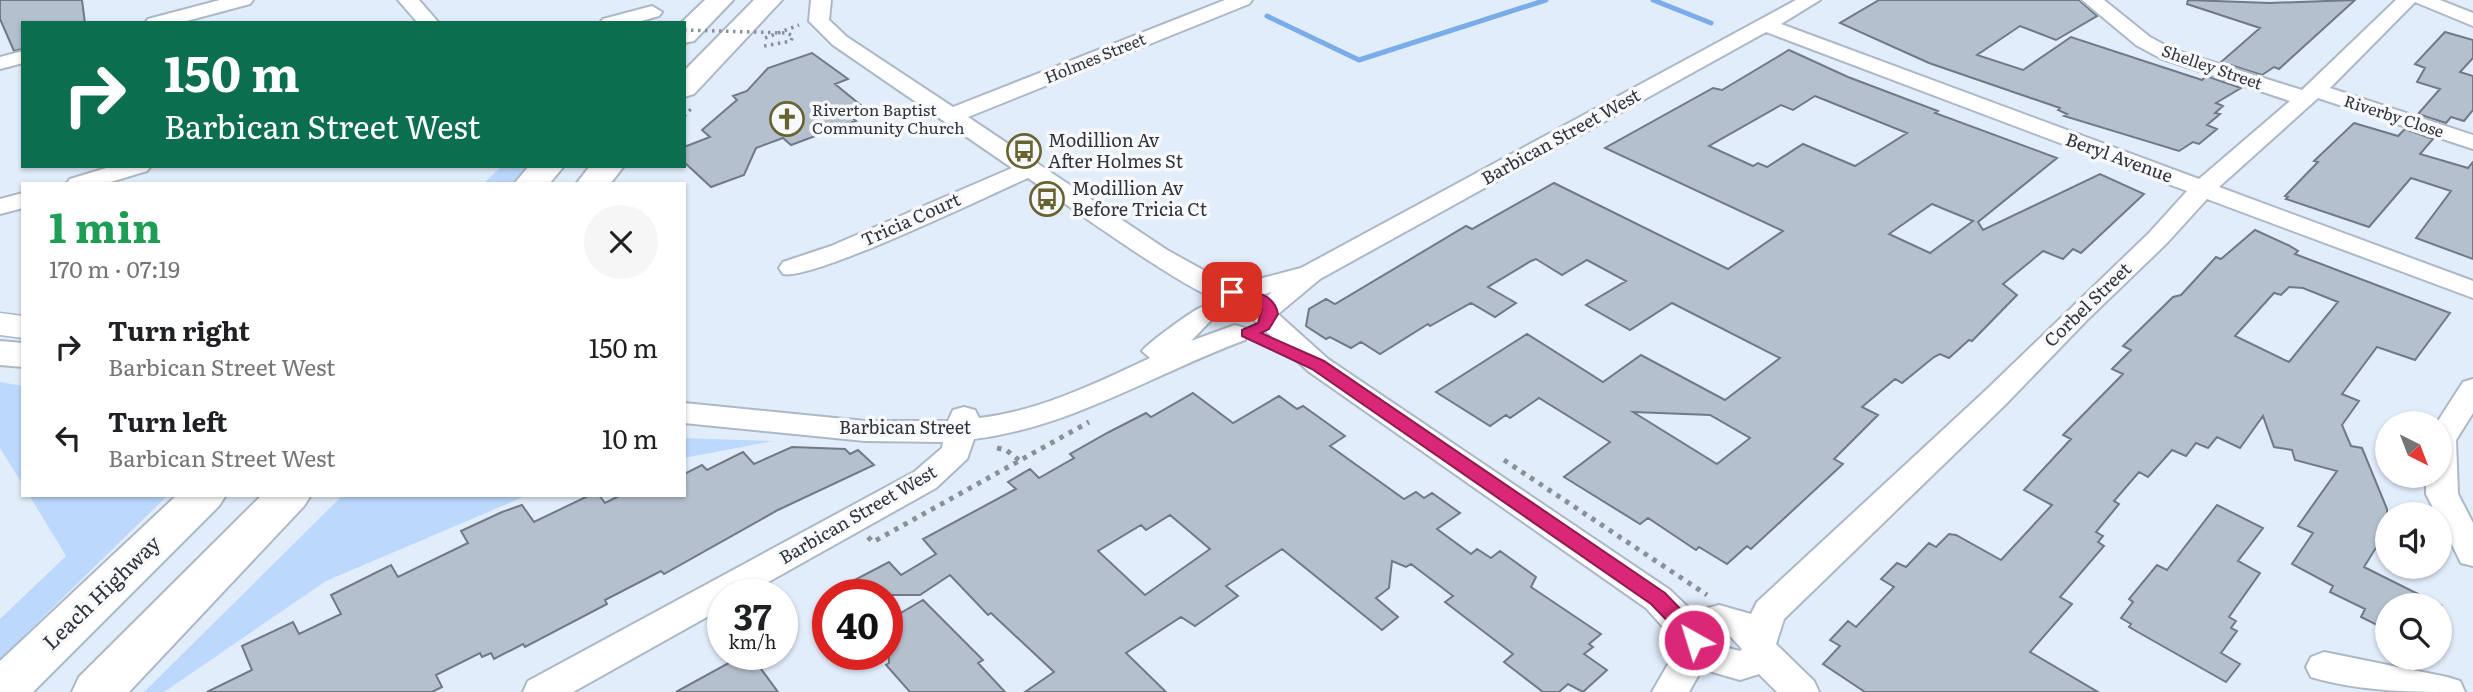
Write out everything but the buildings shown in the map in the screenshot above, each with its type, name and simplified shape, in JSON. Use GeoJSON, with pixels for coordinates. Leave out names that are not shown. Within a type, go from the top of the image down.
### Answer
{"type":"FeatureCollection","features":[{"type":"Feature","properties":{"kind":"highway"},"geometry":{"type":"LineString","coordinates":[[686,30],[720,0]]}},
{"type":"Feature","properties":{"kind":"highway"},"geometry":{"type":"LineString","coordinates":[[686,86],[769,0]]}},
{"type":"Feature","properties":{"kind":"highway"},"geometry":{"type":"LineString","coordinates":[[532,182],[546,168]]}},
{"type":"Feature","properties":{"kind":"highway"},"geometry":{"type":"LineString","coordinates":[[594,182],[606,168]]}},
{"type":"Feature","properties":{"kind":"highway","name":"Leach Highway"},"geometry":{"type":"LineString","coordinates":[[1,692],[202,497]]}},
{"type":"Feature","properties":{"kind":"highway"},"geometry":{"type":"LineString","coordinates":[[97,692],[287,497]]}},
{"type":"Feature","properties":{"kind":"street"},"geometry":{"type":"LineString","coordinates":[[163,21],[243,0]]}},
{"type":"Feature","properties":{"kind":"street"},"geometry":{"type":"LineString","coordinates":[[408,0],[427,21]]}},
{"type":"Feature","properties":{"kind":"street","name":"Holmes Street"},"geometry":{"type":"LineString","coordinates":[[949,117],[1242,0]]}},
{"type":"Feature","properties":{"kind":"street","name":"Barbican Street West"},"geometry":{"type":"LineString","coordinates":[[1218,301],[1311,273],[1810,0]]}},
{"type":"Feature","properties":{"kind":"street","name":"Shelley Street"},"geometry":{"type":"LineString","coordinates":[[2092,0],[2143,41],[2167,54],[2310,94]]}},
{"type":"Feature","properties":{"kind":"street","name":"Corbel Street"},"geometry":{"type":"LineString","coordinates":[[1688,692],[1752,649],[2077,314],[2158,238],[2203,188],[2310,94],[2407,0]]}},
{"type":"Feature","properties":{"kind":"street"},"geometry":{"type":"LineString","coordinates":[[2429,2],[2473,5]]}},
{"type":"Feature","properties":{"kind":"street"},"geometry":{"type":"LineString","coordinates":[[2429,2],[2473,20]]}},
{"type":"Feature","properties":{"kind":"street"},"geometry":{"type":"LineString","coordinates":[[820,4],[819,21],[825,29],[949,117],[1158,255],[1218,301],[1258,297],[1255,324]]}},
{"type":"Feature","properties":{"kind":"street"},"geometry":{"type":"LineString","coordinates":[[618,21],[652,12]]}},
{"type":"Feature","properties":{"kind":"street","name":"Beryl Avenue"},"geometry":{"type":"LineString","coordinates":[[1765,24],[2473,290]]}},
{"type":"Feature","properties":{"kind":"street"},"geometry":{"type":"LineString","coordinates":[[0,63],[21,58]]}},
{"type":"Feature","properties":{"kind":"street","name":"Riverby Close"},"geometry":{"type":"LineString","coordinates":[[2310,94],[2473,142]]}},
{"type":"Feature","properties":{"kind":"street"},"geometry":{"type":"LineString","coordinates":[[85,182],[132,168]]}},
{"type":"Feature","properties":{"kind":"street","name":"Tricia Court"},"geometry":{"type":"LineString","coordinates":[[792,268],[840,251],[1029,169]]}},
{"type":"Feature","properties":{"kind":"street"},"geometry":{"type":"LineString","coordinates":[[0,207],[21,201]]}},
{"type":"Feature","properties":{"kind":"street","name":"Barbican Street West"},"geometry":{"type":"LineString","coordinates":[[1255,324],[1311,273]]}},
{"type":"Feature","properties":{"kind":"street"},"geometry":{"type":"LineString","coordinates":[[1218,301],[1209,326],[1255,324],[1658,599],[1688,629],[1706,632],[1752,649],[1801,692]]}},
{"type":"Feature","properties":{"kind":"street","name":"Barbican Street"},"geometry":{"type":"LineString","coordinates":[[686,394],[963,424],[1051,399],[1098,381],[1174,341],[1218,301]]}},
{"type":"Feature","properties":{"kind":"street","name":"Barbican Street"},"geometry":{"type":"LineString","coordinates":[[686,413],[800,426],[963,424],[1042,416],[1084,401],[1191,348],[1255,324]]}},
{"type":"Feature","properties":{"kind":"street"},"geometry":{"type":"LineString","coordinates":[[2473,389],[2441,440],[2442,494],[2473,554]]}},
{"type":"Feature","properties":{"kind":"street","name":"Barbican Street West"},"geometry":{"type":"LineString","coordinates":[[541,692],[925,480],[956,452],[963,424]]}},
{"type":"Feature","properties":{"kind":"street"},"geometry":{"type":"LineString","coordinates":[[1706,632],[1709,662],[1752,649]]}},
{"type":"Feature","properties":{"kind":"street"},"geometry":{"type":"LineString","coordinates":[[1670,692],[1706,632]]}},
{"type":"Feature","properties":{"kind":"street"},"geometry":{"type":"LineString","coordinates":[[1752,649],[1791,692]]}},
{"type":"Feature","properties":{"kind":"street"},"geometry":{"type":"LineString","coordinates":[[2324,667],[2448,692]]}},
{"type":"Feature","properties":{"kind":"path"},"geometry":{"type":"LineString","coordinates":[[787,22],[793,26]]}},
{"type":"Feature","properties":{"kind":"path"},"geometry":{"type":"LineString","coordinates":[[686,32],[787,33],[793,36],[791,41],[782,45],[764,46],[761,43]]}},
{"type":"Feature","properties":{"kind":"path"},"geometry":{"type":"LineString","coordinates":[[856,537],[865,533],[873,542],[1091,421]]}},
{"type":"Feature","properties":{"kind":"shaded area"},"geometry":{"type":"Polygon","coordinates":[[[500,168],[533,168],[519,182],[485,182],[500,168]]]}},
{"type":"Feature","properties":{"kind":"shaded area"},"geometry":{"type":"Polygon","coordinates":[[[0,382],[21,386],[21,482],[0,448],[0,382]]]}},
{"type":"Feature","properties":{"kind":"shaded area"},"geometry":{"type":"Polygon","coordinates":[[[686,438],[773,441],[686,458],[686,438]]]}},
{"type":"Feature","properties":{"kind":"shaded area"},"geometry":{"type":"Polygon","coordinates":[[[30,497],[166,497],[0,659],[0,619],[66,556],[30,497]]]}},
{"type":"Feature","properties":{"kind":"shaded area"},"geometry":{"type":"Polygon","coordinates":[[[341,497],[523,497],[326,581],[164,692],[144,692],[341,497]]]}},
{"type":"Feature","properties":{"kind":"waterway"},"geometry":{"type":"LineString","coordinates":[[1267,16],[1359,60],[1546,0]]}},
{"type":"Feature","properties":{"kind":"waterway"},"geometry":{"type":"LineString","coordinates":[[1653,0],[1711,23]]}},
{"type":"Feature","properties":{"kind":"place","name":"Riverton Baptist Community Church"},"geometry":{"type":"Point","coordinates":[787,119]}},
{"type":"Feature","properties":{"kind":"place","name":"Modillion Av After Holmes St"},"geometry":{"type":"Point","coordinates":[1024,151]}},
{"type":"Feature","properties":{"kind":"place","name":"Modillion Av Before Tricia Ct"},"geometry":{"type":"Point","coordinates":[1047,199]}},
{"type":"Feature","properties":{"kind":"route"},"geometry":{"type":"LineString","coordinates":[[1232,292],[1258,297],[1269,308],[1271,314],[1264,326],[1247,333],[1318,365],[1658,599],[1688,629],[1694,640]]}}]}
